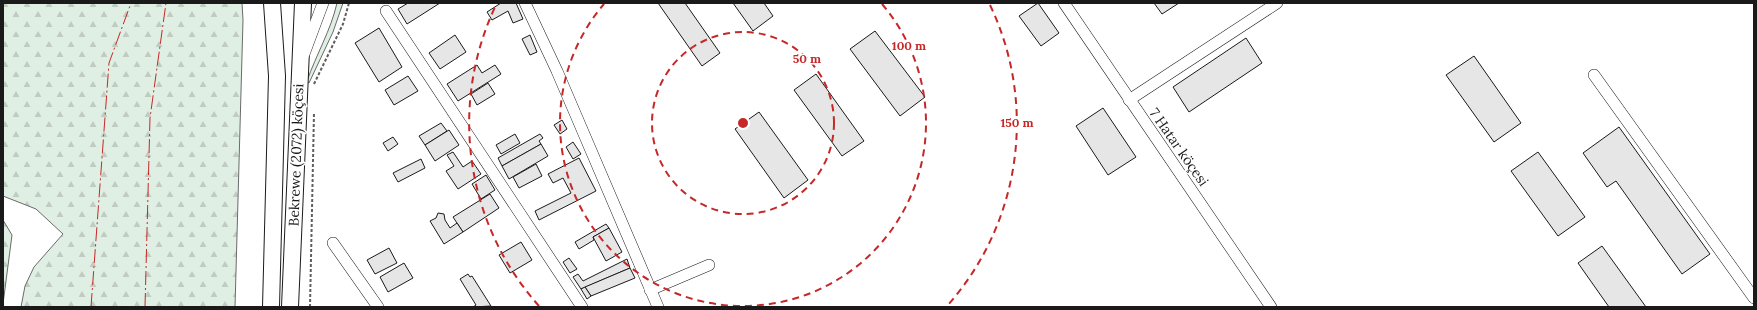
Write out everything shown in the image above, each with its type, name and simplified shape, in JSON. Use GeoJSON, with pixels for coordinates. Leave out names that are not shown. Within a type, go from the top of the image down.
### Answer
{"type":"FeatureCollection","features":[{"type":"Feature","properties":{"kind":"main road","name":"Bekrewe (2072) köçesi"},"geometry":{"type":"LineString","coordinates":[[271,307],[277,76],[272,3]]}},
{"type":"Feature","properties":{"kind":"main road","name":"Bekrewe (2072) köçesi"},"geometry":{"type":"LineString","coordinates":[[290,307],[299,65],[303,3]]}},
{"type":"Feature","properties":{"kind":"street"},"geometry":{"type":"LineString","coordinates":[[299,65],[323,3]]}},
{"type":"Feature","properties":{"kind":"street"},"geometry":{"type":"LineString","coordinates":[[525,3],[557,71],[658,307]]}},
{"type":"Feature","properties":{"kind":"street","name":"7 Hatar köçesi"},"geometry":{"type":"LineString","coordinates":[[1064,3],[1271,307]]}},
{"type":"Feature","properties":{"kind":"street"},"geometry":{"type":"LineString","coordinates":[[1129,100],[1277,3]]}},
{"type":"Feature","properties":{"kind":"street"},"geometry":{"type":"LineString","coordinates":[[386,11],[582,307]]}},
{"type":"Feature","properties":{"kind":"street"},"geometry":{"type":"LineString","coordinates":[[1594,75],[1754,298]]}},
{"type":"Feature","properties":{"kind":"street"},"geometry":{"type":"LineString","coordinates":[[333,243],[378,307]]}},
{"type":"Feature","properties":{"kind":"street"},"geometry":{"type":"LineString","coordinates":[[650,290],[709,265]]}},
{"type":"Feature","properties":{"kind":"path"},"geometry":{"type":"LineString","coordinates":[[314,86],[343,24],[349,3]]}},
{"type":"Feature","properties":{"kind":"path"},"geometry":{"type":"LineString","coordinates":[[310,307],[314,110]]}},
{"type":"Feature","properties":{"kind":"green space"},"geometry":{"type":"Polygon","coordinates":[[[3,3],[242,3],[243,20],[235,307],[21,307],[25,286],[34,267],[63,234],[36,209],[3,196],[3,3]]]}},
{"type":"Feature","properties":{"kind":"green space"},"geometry":{"type":"Polygon","coordinates":[[[337,3],[343,3],[333,32],[309,83],[307,81],[331,23],[337,3]]]}},
{"type":"Feature","properties":{"kind":"green space"},"geometry":{"type":"Polygon","coordinates":[[[3,220],[12,235],[3,304],[3,220]]]}},
{"type":"Feature","properties":{"kind":"building"},"geometry":{"type":"Polygon","coordinates":[[[408,3],[440,3],[407,24],[398,9],[408,3]]]}},
{"type":"Feature","properties":{"kind":"building"},"geometry":{"type":"Polygon","coordinates":[[[501,3],[516,3],[523,19],[513,23],[508,11],[492,20],[487,12],[501,3]]]}},
{"type":"Feature","properties":{"kind":"building"},"geometry":{"type":"Polygon","coordinates":[[[658,3],[685,3],[720,53],[702,66],[658,3]]]}},
{"type":"Feature","properties":{"kind":"building"},"geometry":{"type":"Polygon","coordinates":[[[733,3],[764,3],[773,16],[753,31],[733,3]]]}},
{"type":"Feature","properties":{"kind":"building"},"geometry":{"type":"Polygon","coordinates":[[[1038,3],[1059,33],[1041,46],[1019,16],[1038,3]]]}},
{"type":"Feature","properties":{"kind":"building"},"geometry":{"type":"Polygon","coordinates":[[[1154,3],[1179,3],[1162,14],[1154,3]]]}},
{"type":"Feature","properties":{"kind":"building"},"geometry":{"type":"Polygon","coordinates":[[[379,28],[402,67],[379,82],[355,43],[379,28]]]}},
{"type":"Feature","properties":{"kind":"building"},"geometry":{"type":"Polygon","coordinates":[[[875,31],[925,97],[900,116],[850,49],[875,31]]]}},
{"type":"Feature","properties":{"kind":"building"},"geometry":{"type":"Polygon","coordinates":[[[455,35],[466,52],[440,69],[429,53],[455,35]]]}},
{"type":"Feature","properties":{"kind":"building"},"geometry":{"type":"Polygon","coordinates":[[[530,35],[537,52],[530,55],[522,39],[530,35]]]}},
{"type":"Feature","properties":{"kind":"building"},"geometry":{"type":"Polygon","coordinates":[[[1246,38],[1262,63],[1189,112],[1173,87],[1246,38]]]}},
{"type":"Feature","properties":{"kind":"building"},"geometry":{"type":"Polygon","coordinates":[[[1474,56],[1521,123],[1494,142],[1446,75],[1474,56]]]}},
{"type":"Feature","properties":{"kind":"building"},"geometry":{"type":"Polygon","coordinates":[[[477,65],[482,73],[495,65],[501,74],[458,101],[447,84],[477,65]]]}},
{"type":"Feature","properties":{"kind":"building"},"geometry":{"type":"Polygon","coordinates":[[[816,74],[864,141],[842,156],[794,90],[816,74]]]}},
{"type":"Feature","properties":{"kind":"building"},"geometry":{"type":"Polygon","coordinates":[[[408,76],[418,91],[394,105],[385,90],[408,76]]]}},
{"type":"Feature","properties":{"kind":"building"},"geometry":{"type":"Polygon","coordinates":[[[488,83],[495,94],[477,105],[471,94],[488,83]]]}},
{"type":"Feature","properties":{"kind":"building"},"geometry":{"type":"Polygon","coordinates":[[[1103,108],[1136,157],[1108,175],[1076,126],[1103,108]]]}},
{"type":"Feature","properties":{"kind":"building"},"geometry":{"type":"Polygon","coordinates":[[[759,112],[808,180],[784,198],[735,129],[759,112]]]}},
{"type":"Feature","properties":{"kind":"building"},"geometry":{"type":"Polygon","coordinates":[[[562,120],[567,129],[560,134],[554,125],[562,120]]]}},
{"type":"Feature","properties":{"kind":"building"},"geometry":{"type":"Polygon","coordinates":[[[441,123],[447,131],[425,145],[419,136],[441,123]]]}},
{"type":"Feature","properties":{"kind":"building"},"geometry":{"type":"Polygon","coordinates":[[[1619,127],[1710,254],[1682,274],[1616,181],[1607,187],[1583,153],[1619,127]]]}},
{"type":"Feature","properties":{"kind":"building"},"geometry":{"type":"Polygon","coordinates":[[[449,130],[459,145],[435,161],[425,145],[449,130]]]}},
{"type":"Feature","properties":{"kind":"building"},"geometry":{"type":"Polygon","coordinates":[[[515,134],[520,143],[501,154],[496,145],[515,134]]]}},
{"type":"Feature","properties":{"kind":"building"},"geometry":{"type":"Polygon","coordinates":[[[540,134],[543,138],[539,141],[541,144],[502,166],[498,158],[540,134]]]}},
{"type":"Feature","properties":{"kind":"building"},"geometry":{"type":"Polygon","coordinates":[[[393,137],[398,144],[388,151],[383,143],[393,137]]]}},
{"type":"Feature","properties":{"kind":"building"},"geometry":{"type":"Polygon","coordinates":[[[573,142],[581,154],[573,159],[566,147],[573,142]]]}},
{"type":"Feature","properties":{"kind":"building"},"geometry":{"type":"Polygon","coordinates":[[[541,144],[548,156],[509,179],[502,166],[541,144]]]}},
{"type":"Feature","properties":{"kind":"building"},"geometry":{"type":"Polygon","coordinates":[[[453,152],[463,167],[472,161],[481,174],[458,189],[446,171],[454,166],[447,155],[453,152]]]}},
{"type":"Feature","properties":{"kind":"building"},"geometry":{"type":"Polygon","coordinates":[[[1538,152],[1585,217],[1558,236],[1511,171],[1538,152]]]}},
{"type":"Feature","properties":{"kind":"building"},"geometry":{"type":"Polygon","coordinates":[[[579,158],[596,191],[539,220],[535,211],[571,193],[563,178],[553,183],[548,174],[579,158]]]}},
{"type":"Feature","properties":{"kind":"building"},"geometry":{"type":"Polygon","coordinates":[[[421,159],[425,168],[398,182],[393,173],[421,159]]]}},
{"type":"Feature","properties":{"kind":"building"},"geometry":{"type":"Polygon","coordinates":[[[536,164],[542,176],[519,188],[513,177],[536,164]]]}},
{"type":"Feature","properties":{"kind":"building"},"geometry":{"type":"Polygon","coordinates":[[[486,175],[495,190],[481,199],[472,184],[486,175]]]}},
{"type":"Feature","properties":{"kind":"building"},"geometry":{"type":"Polygon","coordinates":[[[490,194],[499,208],[463,232],[453,217],[490,194]]]}},
{"type":"Feature","properties":{"kind":"building"},"geometry":{"type":"Polygon","coordinates":[[[438,213],[444,214],[445,220],[450,228],[457,223],[463,232],[444,244],[430,221],[436,218],[438,213]]]}},
{"type":"Feature","properties":{"kind":"building"},"geometry":{"type":"Polygon","coordinates":[[[606,224],[609,228],[593,237],[594,240],[579,249],[575,242],[606,224]]]}},
{"type":"Feature","properties":{"kind":"building"},"geometry":{"type":"Polygon","coordinates":[[[609,228],[622,252],[606,261],[593,237],[609,228]]]}},
{"type":"Feature","properties":{"kind":"building"},"geometry":{"type":"Polygon","coordinates":[[[521,242],[532,260],[510,273],[499,255],[521,242]]]}},
{"type":"Feature","properties":{"kind":"building"},"geometry":{"type":"Polygon","coordinates":[[[1602,246],[1646,307],[1609,307],[1578,263],[1602,246]]]}},
{"type":"Feature","properties":{"kind":"building"},"geometry":{"type":"Polygon","coordinates":[[[389,248],[397,263],[375,274],[367,260],[389,248]]]}},
{"type":"Feature","properties":{"kind":"building"},"geometry":{"type":"Polygon","coordinates":[[[569,258],[577,269],[570,273],[563,262],[569,258]]]}},
{"type":"Feature","properties":{"kind":"building"},"geometry":{"type":"Polygon","coordinates":[[[627,259],[630,268],[581,289],[573,277],[578,274],[583,281],[627,259]]]}},
{"type":"Feature","properties":{"kind":"building"},"geometry":{"type":"Polygon","coordinates":[[[404,263],[413,278],[388,292],[380,277],[404,263]]]}},
{"type":"Feature","properties":{"kind":"building"},"geometry":{"type":"Polygon","coordinates":[[[630,268],[635,278],[591,296],[585,287],[630,268]]]}},
{"type":"Feature","properties":{"kind":"building"},"geometry":{"type":"Polygon","coordinates":[[[468,274],[470,277],[472,276],[491,306],[473,307],[476,305],[460,279],[468,274]]]}},
{"type":"Feature","properties":{"kind":"building"},"geometry":{"type":"Polygon","coordinates":[[[585,287],[591,296],[587,299],[581,289],[585,287]]]}},
{"type":"Feature","properties":{"kind":"power"},"geometry":{"type":"LineString","coordinates":[[91,307],[109,63],[131,3]]}},
{"type":"Feature","properties":{"kind":"power"},"geometry":{"type":"LineString","coordinates":[[145,307],[150,118],[166,3]]}}]}
